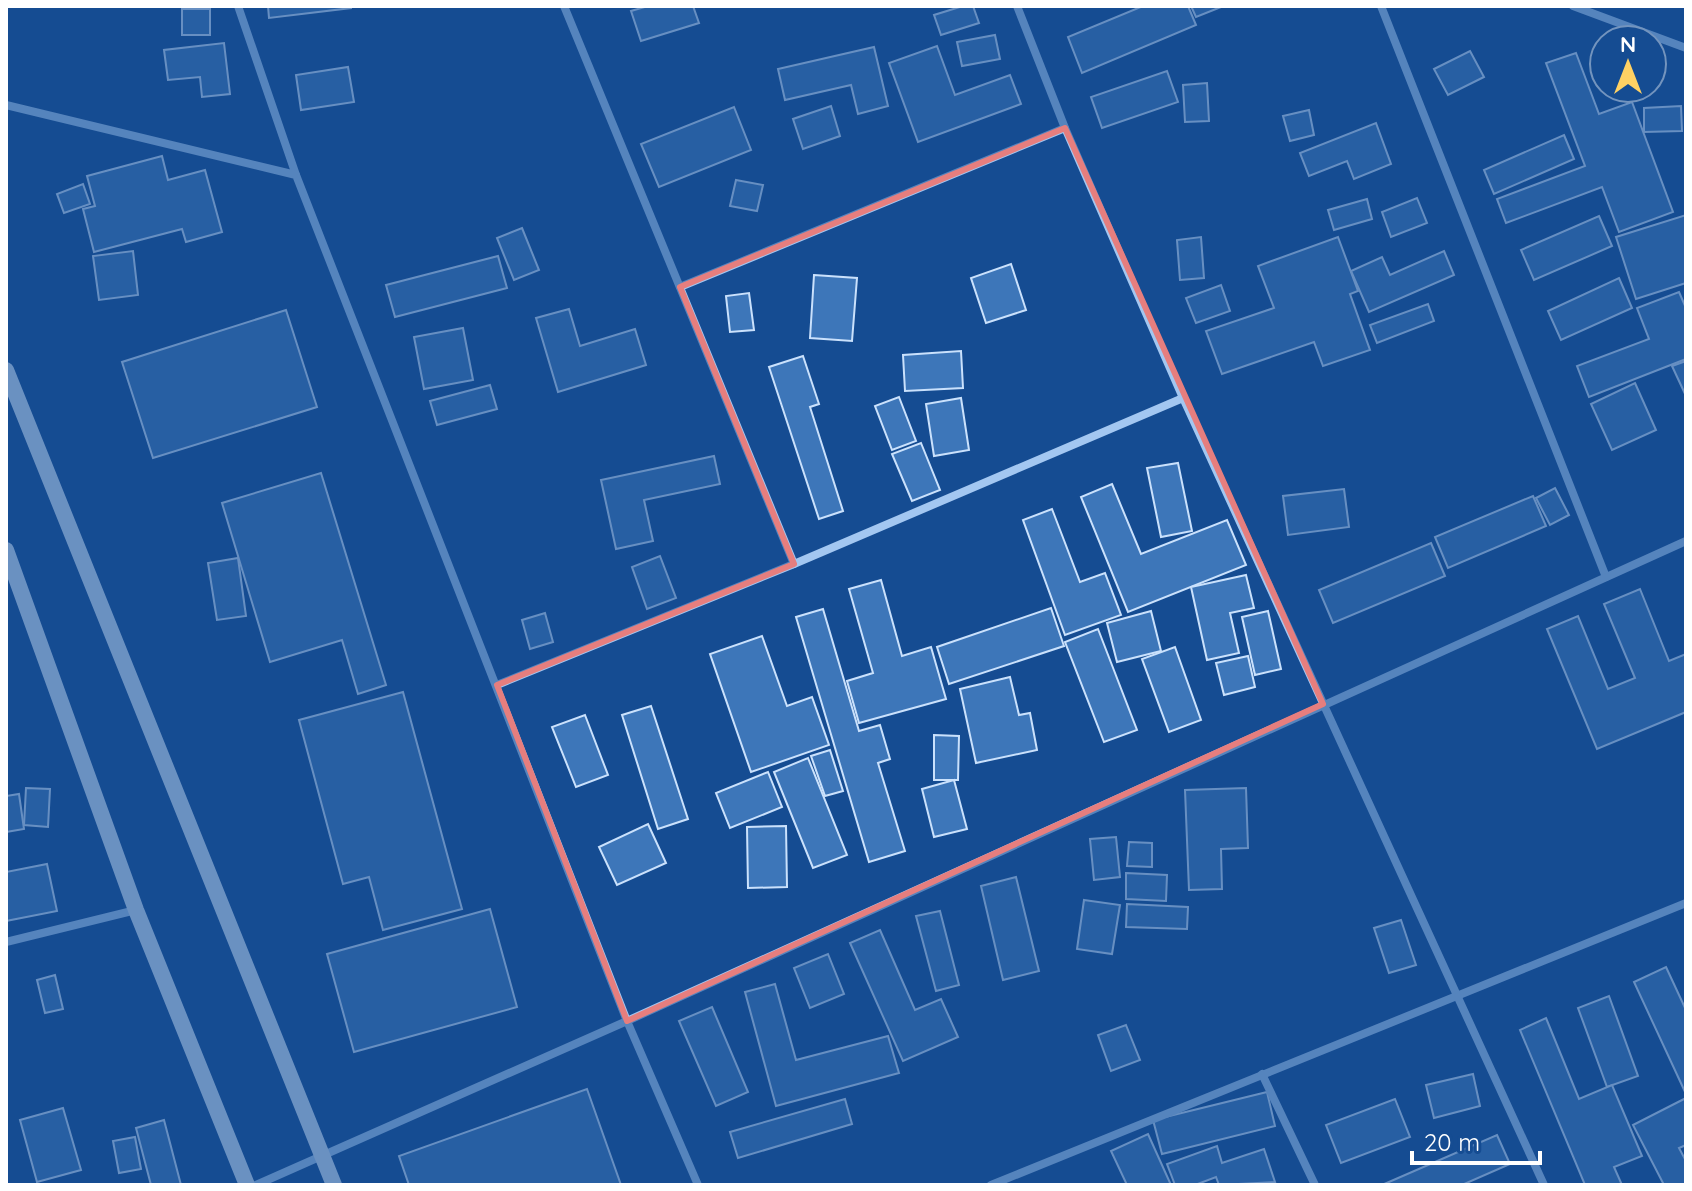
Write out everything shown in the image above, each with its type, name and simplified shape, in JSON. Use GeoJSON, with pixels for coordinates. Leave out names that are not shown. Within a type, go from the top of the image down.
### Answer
{"type":"FeatureCollection","features":[{"type":"Feature","properties":{"kind":"street"},"geometry":{"type":"LineString","coordinates":[[238,6],[296,175],[627,1021],[698,1185]]}},
{"type":"Feature","properties":{"kind":"street"},"geometry":{"type":"LineString","coordinates":[[564,6],[794,564]]}},
{"type":"Feature","properties":{"kind":"street"},"geometry":{"type":"LineString","coordinates":[[1017,6],[1065,128],[1183,398],[1454,995],[1544,1185]]}},
{"type":"Feature","properties":{"kind":"street"},"geometry":{"type":"LineString","coordinates":[[1381,6],[1606,577]]}},
{"type":"Feature","properties":{"kind":"street"},"geometry":{"type":"LineString","coordinates":[[1573,6],[1686,48]]}},
{"type":"Feature","properties":{"kind":"street"},"geometry":{"type":"LineString","coordinates":[[6,105],[296,175]]}},
{"type":"Feature","properties":{"kind":"street"},"geometry":{"type":"LineString","coordinates":[[680,287],[1065,128]]}},
{"type":"Feature","properties":{"kind":"street"},"geometry":{"type":"LineString","coordinates":[[6,370],[334,1185]]}},
{"type":"Feature","properties":{"kind":"street"},"geometry":{"type":"LineString","coordinates":[[497,685],[794,564],[1183,398]]}},
{"type":"Feature","properties":{"kind":"street"},"geometry":{"type":"LineString","coordinates":[[256,1185],[627,1021],[1686,541]]}},
{"type":"Feature","properties":{"kind":"street"},"geometry":{"type":"LineString","coordinates":[[6,550],[13,590],[136,910],[247,1185]]}},
{"type":"Feature","properties":{"kind":"street"},"geometry":{"type":"LineString","coordinates":[[994,1184],[1686,903]]}},
{"type":"Feature","properties":{"kind":"street"},"geometry":{"type":"LineString","coordinates":[[6,942],[136,910]]}},
{"type":"Feature","properties":{"kind":"street"},"geometry":{"type":"LineString","coordinates":[[1262,1074],[1315,1185]]}},
{"type":"Feature","properties":{"kind":"highlighted area"},"geometry":{"type":"Polygon","coordinates":[[[1065,128],[1323,704],[627,1021],[497,685],[794,564],[680,287],[1065,128]]]}},
{"type":"Feature","properties":{"kind":"building"},"geometry":{"type":"Polygon","coordinates":[[[268,6],[351,6],[351,8],[269,18],[268,6]]]}},
{"type":"Feature","properties":{"kind":"building"},"geometry":{"type":"Polygon","coordinates":[[[648,6],[693,6],[699,23],[641,41],[631,11],[648,6]]]}},
{"type":"Feature","properties":{"kind":"building"},"geometry":{"type":"Polygon","coordinates":[[[973,6],[979,23],[941,35],[934,15],[973,6]]]}},
{"type":"Feature","properties":{"kind":"building"},"geometry":{"type":"Polygon","coordinates":[[[1143,6],[1188,6],[1196,25],[1082,73],[1068,37],[1143,6]]]}},
{"type":"Feature","properties":{"kind":"building"},"geometry":{"type":"Polygon","coordinates":[[[1191,6],[1221,6],[1221,7],[1196,17],[1191,6]]]}},
{"type":"Feature","properties":{"kind":"building"},"geometry":{"type":"Polygon","coordinates":[[[182,9],[210,9],[210,35],[182,35],[182,9]]]}},
{"type":"Feature","properties":{"kind":"building"},"geometry":{"type":"Polygon","coordinates":[[[995,35],[1000,59],[962,66],[957,42],[995,35]]]}},
{"type":"Feature","properties":{"kind":"building"},"geometry":{"type":"Polygon","coordinates":[[[224,43],[230,94],[202,97],[200,77],[168,80],[164,50],[224,43]]]}},
{"type":"Feature","properties":{"kind":"building"},"geometry":{"type":"Polygon","coordinates":[[[937,46],[955,95],[1010,75],[1021,104],[918,142],[889,63],[937,46]]]}},
{"type":"Feature","properties":{"kind":"building"},"geometry":{"type":"Polygon","coordinates":[[[874,47],[888,106],[858,114],[851,85],[785,100],[778,69],[874,47]]]}},
{"type":"Feature","properties":{"kind":"building"},"geometry":{"type":"Polygon","coordinates":[[[1470,51],[1484,77],[1448,95],[1434,69],[1470,51]]]}},
{"type":"Feature","properties":{"kind":"building"},"geometry":{"type":"Polygon","coordinates":[[[1576,53],[1588,85],[1588,104],[1595,104],[1599,114],[1633,104],[1673,212],[1619,232],[1602,187],[1506,223],[1497,199],[1585,166],[1546,63],[1576,53]]]}},
{"type":"Feature","properties":{"kind":"building"},"geometry":{"type":"Polygon","coordinates":[[[348,67],[354,102],[301,110],[296,75],[348,67]]]}},
{"type":"Feature","properties":{"kind":"building"},"geometry":{"type":"Polygon","coordinates":[[[1167,71],[1178,102],[1102,128],[1091,97],[1167,71]]]}},
{"type":"Feature","properties":{"kind":"building"},"geometry":{"type":"Polygon","coordinates":[[[1207,83],[1209,121],[1185,122],[1183,85],[1207,83]]]}},
{"type":"Feature","properties":{"kind":"building"},"geometry":{"type":"Polygon","coordinates":[[[831,106],[840,136],[803,149],[793,119],[831,106]]]}},
{"type":"Feature","properties":{"kind":"building"},"geometry":{"type":"Polygon","coordinates":[[[1681,106],[1682,131],[1644,132],[1644,108],[1681,106]]]}},
{"type":"Feature","properties":{"kind":"building"},"geometry":{"type":"Polygon","coordinates":[[[734,107],[751,150],[659,187],[641,144],[734,107]]]}},
{"type":"Feature","properties":{"kind":"building"},"geometry":{"type":"Polygon","coordinates":[[[1309,110],[1314,135],[1290,141],[1283,116],[1309,110]]]}},
{"type":"Feature","properties":{"kind":"building"},"geometry":{"type":"Polygon","coordinates":[[[1376,123],[1391,164],[1354,179],[1347,161],[1309,176],[1300,153],[1376,123]]]}},
{"type":"Feature","properties":{"kind":"building"},"geometry":{"type":"Polygon","coordinates":[[[1564,135],[1574,159],[1494,194],[1484,170],[1564,135]]]}},
{"type":"Feature","properties":{"kind":"building"},"geometry":{"type":"Polygon","coordinates":[[[162,156],[168,180],[205,170],[222,232],[186,242],[182,229],[94,252],[83,209],[95,206],[87,176],[162,156]]]}},
{"type":"Feature","properties":{"kind":"building"},"geometry":{"type":"Polygon","coordinates":[[[736,180],[763,185],[757,211],[730,206],[736,180]]]}},
{"type":"Feature","properties":{"kind":"building"},"geometry":{"type":"Polygon","coordinates":[[[83,184],[90,204],[64,213],[57,194],[83,184]]]}},
{"type":"Feature","properties":{"kind":"building"},"geometry":{"type":"Polygon","coordinates":[[[1417,198],[1427,223],[1391,237],[1382,212],[1417,198]]]}},
{"type":"Feature","properties":{"kind":"building"},"geometry":{"type":"Polygon","coordinates":[[[1367,199],[1372,219],[1334,230],[1328,210],[1367,199]]]}},
{"type":"Feature","properties":{"kind":"building"},"geometry":{"type":"Polygon","coordinates":[[[1686,215],[1686,283],[1636,299],[1616,237],[1686,215]]]}},
{"type":"Feature","properties":{"kind":"building"},"geometry":{"type":"Polygon","coordinates":[[[1599,216],[1612,246],[1534,280],[1521,250],[1599,216]]]}},
{"type":"Feature","properties":{"kind":"building"},"geometry":{"type":"Polygon","coordinates":[[[522,228],[539,270],[514,280],[497,238],[522,228]]]}},
{"type":"Feature","properties":{"kind":"building"},"geometry":{"type":"Polygon","coordinates":[[[1201,237],[1204,278],[1180,280],[1177,240],[1201,237]]]}},
{"type":"Feature","properties":{"kind":"building"},"geometry":{"type":"Polygon","coordinates":[[[1338,237],[1358,291],[1350,294],[1370,350],[1323,366],[1314,342],[1222,374],[1206,331],[1274,308],[1258,266],[1338,237]]]}},
{"type":"Feature","properties":{"kind":"building"},"geometry":{"type":"Polygon","coordinates":[[[133,251],[138,295],[99,300],[93,256],[133,251]]]}},
{"type":"Feature","properties":{"kind":"building"},"geometry":{"type":"Polygon","coordinates":[[[1444,251],[1454,275],[1369,312],[1351,271],[1382,257],[1390,275],[1444,251]]]}},
{"type":"Feature","properties":{"kind":"building"},"geometry":{"type":"Polygon","coordinates":[[[498,256],[507,288],[395,317],[386,285],[498,256]]]}},
{"type":"Feature","properties":{"kind":"building"},"geometry":{"type":"Polygon","coordinates":[[[1011,264],[1026,310],[986,323],[971,278],[1011,264]]]}},
{"type":"Feature","properties":{"kind":"building"},"geometry":{"type":"Polygon","coordinates":[[[814,275],[857,278],[852,341],[810,338],[814,275]]]}},
{"type":"Feature","properties":{"kind":"building"},"geometry":{"type":"Polygon","coordinates":[[[1619,278],[1632,308],[1561,340],[1548,311],[1619,278]]]}},
{"type":"Feature","properties":{"kind":"building"},"geometry":{"type":"Polygon","coordinates":[[[1221,285],[1230,311],[1196,323],[1186,298],[1221,285]]]}},
{"type":"Feature","properties":{"kind":"building"},"geometry":{"type":"Polygon","coordinates":[[[1679,292],[1686,308],[1686,359],[1589,397],[1577,366],[1649,339],[1637,308],[1679,292]]]}},
{"type":"Feature","properties":{"kind":"building"},"geometry":{"type":"Polygon","coordinates":[[[749,293],[754,330],[730,332],[726,296],[749,293]]]}},
{"type":"Feature","properties":{"kind":"building"},"geometry":{"type":"Polygon","coordinates":[[[1428,304],[1434,321],[1377,343],[1370,325],[1428,304]]]}},
{"type":"Feature","properties":{"kind":"building"},"geometry":{"type":"Polygon","coordinates":[[[569,309],[580,346],[635,329],[646,365],[558,392],[536,318],[569,309]]]}},
{"type":"Feature","properties":{"kind":"building"},"geometry":{"type":"Polygon","coordinates":[[[286,310],[317,407],[153,458],[122,362],[286,310]]]}},
{"type":"Feature","properties":{"kind":"building"},"geometry":{"type":"Polygon","coordinates":[[[463,328],[473,380],[424,389],[414,337],[463,328]]]}},
{"type":"Feature","properties":{"kind":"building"},"geometry":{"type":"Polygon","coordinates":[[[961,351],[963,388],[905,391],[903,355],[961,351]]]}},
{"type":"Feature","properties":{"kind":"building"},"geometry":{"type":"Polygon","coordinates":[[[803,356],[819,404],[810,407],[843,511],[819,519],[769,367],[803,356]]]}},
{"type":"Feature","properties":{"kind":"building"},"geometry":{"type":"Polygon","coordinates":[[[1686,361],[1686,396],[1672,366],[1686,361]]]}},
{"type":"Feature","properties":{"kind":"building"},"geometry":{"type":"Polygon","coordinates":[[[1635,383],[1656,430],[1612,450],[1591,404],[1635,383]]]}},
{"type":"Feature","properties":{"kind":"building"},"geometry":{"type":"Polygon","coordinates":[[[490,385],[497,409],[437,425],[430,401],[490,385]]]}},
{"type":"Feature","properties":{"kind":"building"},"geometry":{"type":"Polygon","coordinates":[[[899,397],[916,441],[892,450],[875,406],[899,397]]]}},
{"type":"Feature","properties":{"kind":"building"},"geometry":{"type":"Polygon","coordinates":[[[961,398],[969,450],[934,456],[926,404],[961,398]]]}},
{"type":"Feature","properties":{"kind":"building"},"geometry":{"type":"Polygon","coordinates":[[[921,443],[940,490],[912,501],[892,454],[921,443]]]}},
{"type":"Feature","properties":{"kind":"building"},"geometry":{"type":"Polygon","coordinates":[[[714,456],[720,484],[644,500],[653,541],[616,549],[601,480],[714,456]]]}},
{"type":"Feature","properties":{"kind":"building"},"geometry":{"type":"Polygon","coordinates":[[[1178,463],[1192,531],[1161,537],[1147,468],[1178,463]]]}},
{"type":"Feature","properties":{"kind":"building"},"geometry":{"type":"Polygon","coordinates":[[[321,473],[386,685],[358,694],[342,640],[270,662],[222,503],[321,473]]]}},
{"type":"Feature","properties":{"kind":"building"},"geometry":{"type":"Polygon","coordinates":[[[1112,484],[1141,554],[1227,520],[1246,565],[1128,612],[1081,497],[1112,484]]]}},
{"type":"Feature","properties":{"kind":"building"},"geometry":{"type":"Polygon","coordinates":[[[1555,488],[1569,515],[1550,525],[1536,498],[1555,488]]]}},
{"type":"Feature","properties":{"kind":"building"},"geometry":{"type":"Polygon","coordinates":[[[1344,489],[1349,527],[1288,535],[1283,496],[1344,489]]]}},
{"type":"Feature","properties":{"kind":"building"},"geometry":{"type":"Polygon","coordinates":[[[1533,496],[1546,526],[1448,568],[1435,537],[1533,496]]]}},
{"type":"Feature","properties":{"kind":"building"},"geometry":{"type":"Polygon","coordinates":[[[1052,509],[1080,582],[1105,573],[1121,615],[1065,635],[1023,520],[1052,509]]]}},
{"type":"Feature","properties":{"kind":"building"},"geometry":{"type":"Polygon","coordinates":[[[1431,543],[1445,576],[1333,623],[1319,590],[1431,543]]]}},
{"type":"Feature","properties":{"kind":"building"},"geometry":{"type":"Polygon","coordinates":[[[660,556],[676,598],[647,609],[632,567],[660,556]]]}},
{"type":"Feature","properties":{"kind":"building"},"geometry":{"type":"Polygon","coordinates":[[[238,558],[246,616],[217,620],[208,563],[238,558]]]}},
{"type":"Feature","properties":{"kind":"building"},"geometry":{"type":"Polygon","coordinates":[[[1246,575],[1254,608],[1230,613],[1239,653],[1207,660],[1191,587],[1246,575]]]}},
{"type":"Feature","properties":{"kind":"building"},"geometry":{"type":"Polygon","coordinates":[[[881,580],[902,656],[931,647],[946,699],[859,723],[847,681],[873,673],[849,589],[881,580]]]}},
{"type":"Feature","properties":{"kind":"building"},"geometry":{"type":"Polygon","coordinates":[[[1640,589],[1669,661],[1686,654],[1686,712],[1597,749],[1547,629],[1578,616],[1608,689],[1635,678],[1604,604],[1640,589]]]}},
{"type":"Feature","properties":{"kind":"building"},"geometry":{"type":"Polygon","coordinates":[[[1051,608],[1064,646],[949,684],[937,647],[1051,608]]]}},
{"type":"Feature","properties":{"kind":"building"},"geometry":{"type":"Polygon","coordinates":[[[823,609],[859,731],[880,725],[890,759],[878,763],[905,851],[869,862],[796,617],[823,609]]]}},
{"type":"Feature","properties":{"kind":"building"},"geometry":{"type":"Polygon","coordinates":[[[1151,611],[1161,651],[1117,662],[1107,623],[1151,611]]]}},
{"type":"Feature","properties":{"kind":"building"},"geometry":{"type":"Polygon","coordinates":[[[1268,611],[1281,669],[1255,675],[1242,617],[1268,611]]]}},
{"type":"Feature","properties":{"kind":"building"},"geometry":{"type":"Polygon","coordinates":[[[545,613],[553,642],[530,649],[522,620],[545,613]]]}},
{"type":"Feature","properties":{"kind":"building"},"geometry":{"type":"Polygon","coordinates":[[[1098,629],[1137,730],[1104,742],[1065,642],[1098,629]]]}},
{"type":"Feature","properties":{"kind":"building"},"geometry":{"type":"Polygon","coordinates":[[[762,636],[787,706],[812,697],[829,745],[751,772],[710,654],[762,636]]]}},
{"type":"Feature","properties":{"kind":"building"},"geometry":{"type":"Polygon","coordinates":[[[1175,647],[1201,720],[1169,732],[1142,659],[1175,647]]]}},
{"type":"Feature","properties":{"kind":"building"},"geometry":{"type":"Polygon","coordinates":[[[1248,656],[1255,687],[1224,695],[1216,663],[1248,656]]]}},
{"type":"Feature","properties":{"kind":"building"},"geometry":{"type":"Polygon","coordinates":[[[1010,677],[1019,715],[1030,713],[1037,750],[976,763],[960,689],[1010,677]]]}},
{"type":"Feature","properties":{"kind":"building"},"geometry":{"type":"Polygon","coordinates":[[[403,692],[462,909],[383,930],[369,877],[343,884],[299,720],[403,692]]]}},
{"type":"Feature","properties":{"kind":"building"},"geometry":{"type":"Polygon","coordinates":[[[651,706],[688,819],[658,829],[622,715],[651,706]]]}},
{"type":"Feature","properties":{"kind":"building"},"geometry":{"type":"Polygon","coordinates":[[[585,715],[608,775],[576,787],[552,727],[585,715]]]}},
{"type":"Feature","properties":{"kind":"building"},"geometry":{"type":"Polygon","coordinates":[[[934,735],[959,736],[958,780],[934,780],[934,735]]]}},
{"type":"Feature","properties":{"kind":"building"},"geometry":{"type":"Polygon","coordinates":[[[830,750],[843,791],[825,796],[811,756],[830,750]]]}},
{"type":"Feature","properties":{"kind":"building"},"geometry":{"type":"Polygon","coordinates":[[[808,758],[847,855],[813,868],[774,772],[808,758]]]}},
{"type":"Feature","properties":{"kind":"building"},"geometry":{"type":"Polygon","coordinates":[[[768,772],[782,807],[730,828],[716,793],[768,772]]]}},
{"type":"Feature","properties":{"kind":"building"},"geometry":{"type":"Polygon","coordinates":[[[954,780],[967,829],[934,837],[922,789],[954,780]]]}},
{"type":"Feature","properties":{"kind":"building"},"geometry":{"type":"Polygon","coordinates":[[[26,788],[50,789],[48,827],[24,825],[26,788]]]}},
{"type":"Feature","properties":{"kind":"building"},"geometry":{"type":"Polygon","coordinates":[[[1246,788],[1248,848],[1221,849],[1222,889],[1189,890],[1185,790],[1246,788]]]}},
{"type":"Feature","properties":{"kind":"building"},"geometry":{"type":"Polygon","coordinates":[[[19,794],[24,829],[6,832],[6,796],[19,794]]]}},
{"type":"Feature","properties":{"kind":"building"},"geometry":{"type":"Polygon","coordinates":[[[648,824],[666,863],[617,885],[599,847],[648,824]]]}},
{"type":"Feature","properties":{"kind":"building"},"geometry":{"type":"Polygon","coordinates":[[[786,826],[787,887],[748,888],[747,827],[786,826]]]}},
{"type":"Feature","properties":{"kind":"building"},"geometry":{"type":"Polygon","coordinates":[[[1116,837],[1120,877],[1094,880],[1090,839],[1116,837]]]}},
{"type":"Feature","properties":{"kind":"building"},"geometry":{"type":"Polygon","coordinates":[[[1129,842],[1152,843],[1152,867],[1127,866],[1129,842]]]}},
{"type":"Feature","properties":{"kind":"building"},"geometry":{"type":"Polygon","coordinates":[[[47,864],[57,911],[6,921],[6,872],[47,864]]]}},
{"type":"Feature","properties":{"kind":"building"},"geometry":{"type":"Polygon","coordinates":[[[1126,873],[1167,875],[1166,901],[1126,899],[1126,873]]]}},
{"type":"Feature","properties":{"kind":"building"},"geometry":{"type":"Polygon","coordinates":[[[1016,877],[1039,971],[1003,980],[981,886],[1016,877]]]}},
{"type":"Feature","properties":{"kind":"building"},"geometry":{"type":"Polygon","coordinates":[[[1084,900],[1120,905],[1112,954],[1077,949],[1084,900]]]}},
{"type":"Feature","properties":{"kind":"building"},"geometry":{"type":"Polygon","coordinates":[[[1127,904],[1188,907],[1187,929],[1126,927],[1127,904]]]}},
{"type":"Feature","properties":{"kind":"building"},"geometry":{"type":"Polygon","coordinates":[[[490,909],[517,1007],[354,1052],[327,954],[490,909]]]}},
{"type":"Feature","properties":{"kind":"building"},"geometry":{"type":"Polygon","coordinates":[[[940,911],[959,985],[936,991],[916,916],[940,911]]]}},
{"type":"Feature","properties":{"kind":"building"},"geometry":{"type":"Polygon","coordinates":[[[1401,920],[1416,965],[1389,973],[1374,928],[1401,920]]]}},
{"type":"Feature","properties":{"kind":"building"},"geometry":{"type":"Polygon","coordinates":[[[880,930],[915,1010],[941,999],[958,1037],[903,1061],[850,943],[880,930]]]}},
{"type":"Feature","properties":{"kind":"building"},"geometry":{"type":"Polygon","coordinates":[[[828,954],[844,994],[810,1008],[794,968],[828,954]]]}},
{"type":"Feature","properties":{"kind":"building"},"geometry":{"type":"Polygon","coordinates":[[[1666,967],[1686,1010],[1686,1094],[1634,982],[1666,967]]]}},
{"type":"Feature","properties":{"kind":"building"},"geometry":{"type":"Polygon","coordinates":[[[55,975],[63,1009],[45,1013],[37,980],[55,975]]]}},
{"type":"Feature","properties":{"kind":"building"},"geometry":{"type":"Polygon","coordinates":[[[775,984],[796,1060],[888,1036],[899,1073],[776,1106],[745,992],[775,984]]]}},
{"type":"Feature","properties":{"kind":"building"},"geometry":{"type":"Polygon","coordinates":[[[1609,996],[1638,1076],[1607,1087],[1578,1008],[1609,996]]]}},
{"type":"Feature","properties":{"kind":"building"},"geometry":{"type":"Polygon","coordinates":[[[712,1007],[748,1092],[716,1106],[679,1021],[712,1007]]]}},
{"type":"Feature","properties":{"kind":"building"},"geometry":{"type":"Polygon","coordinates":[[[1546,1018],[1579,1099],[1612,1085],[1642,1156],[1614,1167],[1622,1185],[1585,1185],[1520,1030],[1546,1018]]]}},
{"type":"Feature","properties":{"kind":"building"},"geometry":{"type":"Polygon","coordinates":[[[1126,1025],[1140,1060],[1111,1071],[1098,1035],[1126,1025]]]}},
{"type":"Feature","properties":{"kind":"building"},"geometry":{"type":"Polygon","coordinates":[[[1473,1074],[1480,1106],[1434,1118],[1426,1085],[1473,1074]]]}},
{"type":"Feature","properties":{"kind":"building"},"geometry":{"type":"Polygon","coordinates":[[[587,1089],[621,1185],[409,1185],[399,1156],[587,1089]]]}},
{"type":"Feature","properties":{"kind":"building"},"geometry":{"type":"Polygon","coordinates":[[[1267,1092],[1275,1126],[1162,1154],[1153,1120],[1267,1092]]]}},
{"type":"Feature","properties":{"kind":"building"},"geometry":{"type":"Polygon","coordinates":[[[1686,1098],[1686,1145],[1679,1148],[1686,1161],[1686,1185],[1664,1185],[1633,1125],[1686,1098]]]}},
{"type":"Feature","properties":{"kind":"building"},"geometry":{"type":"Polygon","coordinates":[[[845,1099],[852,1124],[738,1158],[730,1132],[845,1099]]]}},
{"type":"Feature","properties":{"kind":"building"},"geometry":{"type":"Polygon","coordinates":[[[1395,1099],[1410,1137],[1341,1163],[1326,1125],[1395,1099]]]}},
{"type":"Feature","properties":{"kind":"building"},"geometry":{"type":"Polygon","coordinates":[[[63,1108],[81,1170],[37,1182],[20,1120],[63,1108]]]}},
{"type":"Feature","properties":{"kind":"building"},"geometry":{"type":"Polygon","coordinates":[[[164,1120],[181,1185],[151,1185],[136,1128],[164,1120]]]}},
{"type":"Feature","properties":{"kind":"building"},"geometry":{"type":"Polygon","coordinates":[[[1148,1134],[1171,1185],[1127,1185],[1111,1151],[1148,1134]]]}},
{"type":"Feature","properties":{"kind":"building"},"geometry":{"type":"Polygon","coordinates":[[[1497,1135],[1510,1164],[1462,1185],[1382,1185],[1497,1135]]]}},
{"type":"Feature","properties":{"kind":"building"},"geometry":{"type":"Polygon","coordinates":[[[135,1137],[141,1169],[119,1173],[113,1141],[135,1137]]]}},
{"type":"Feature","properties":{"kind":"building"},"geometry":{"type":"Polygon","coordinates":[[[1217,1146],[1222,1163],[1264,1149],[1275,1182],[1219,1185],[1216,1177],[1195,1185],[1175,1185],[1167,1164],[1217,1146]]]}}]}
